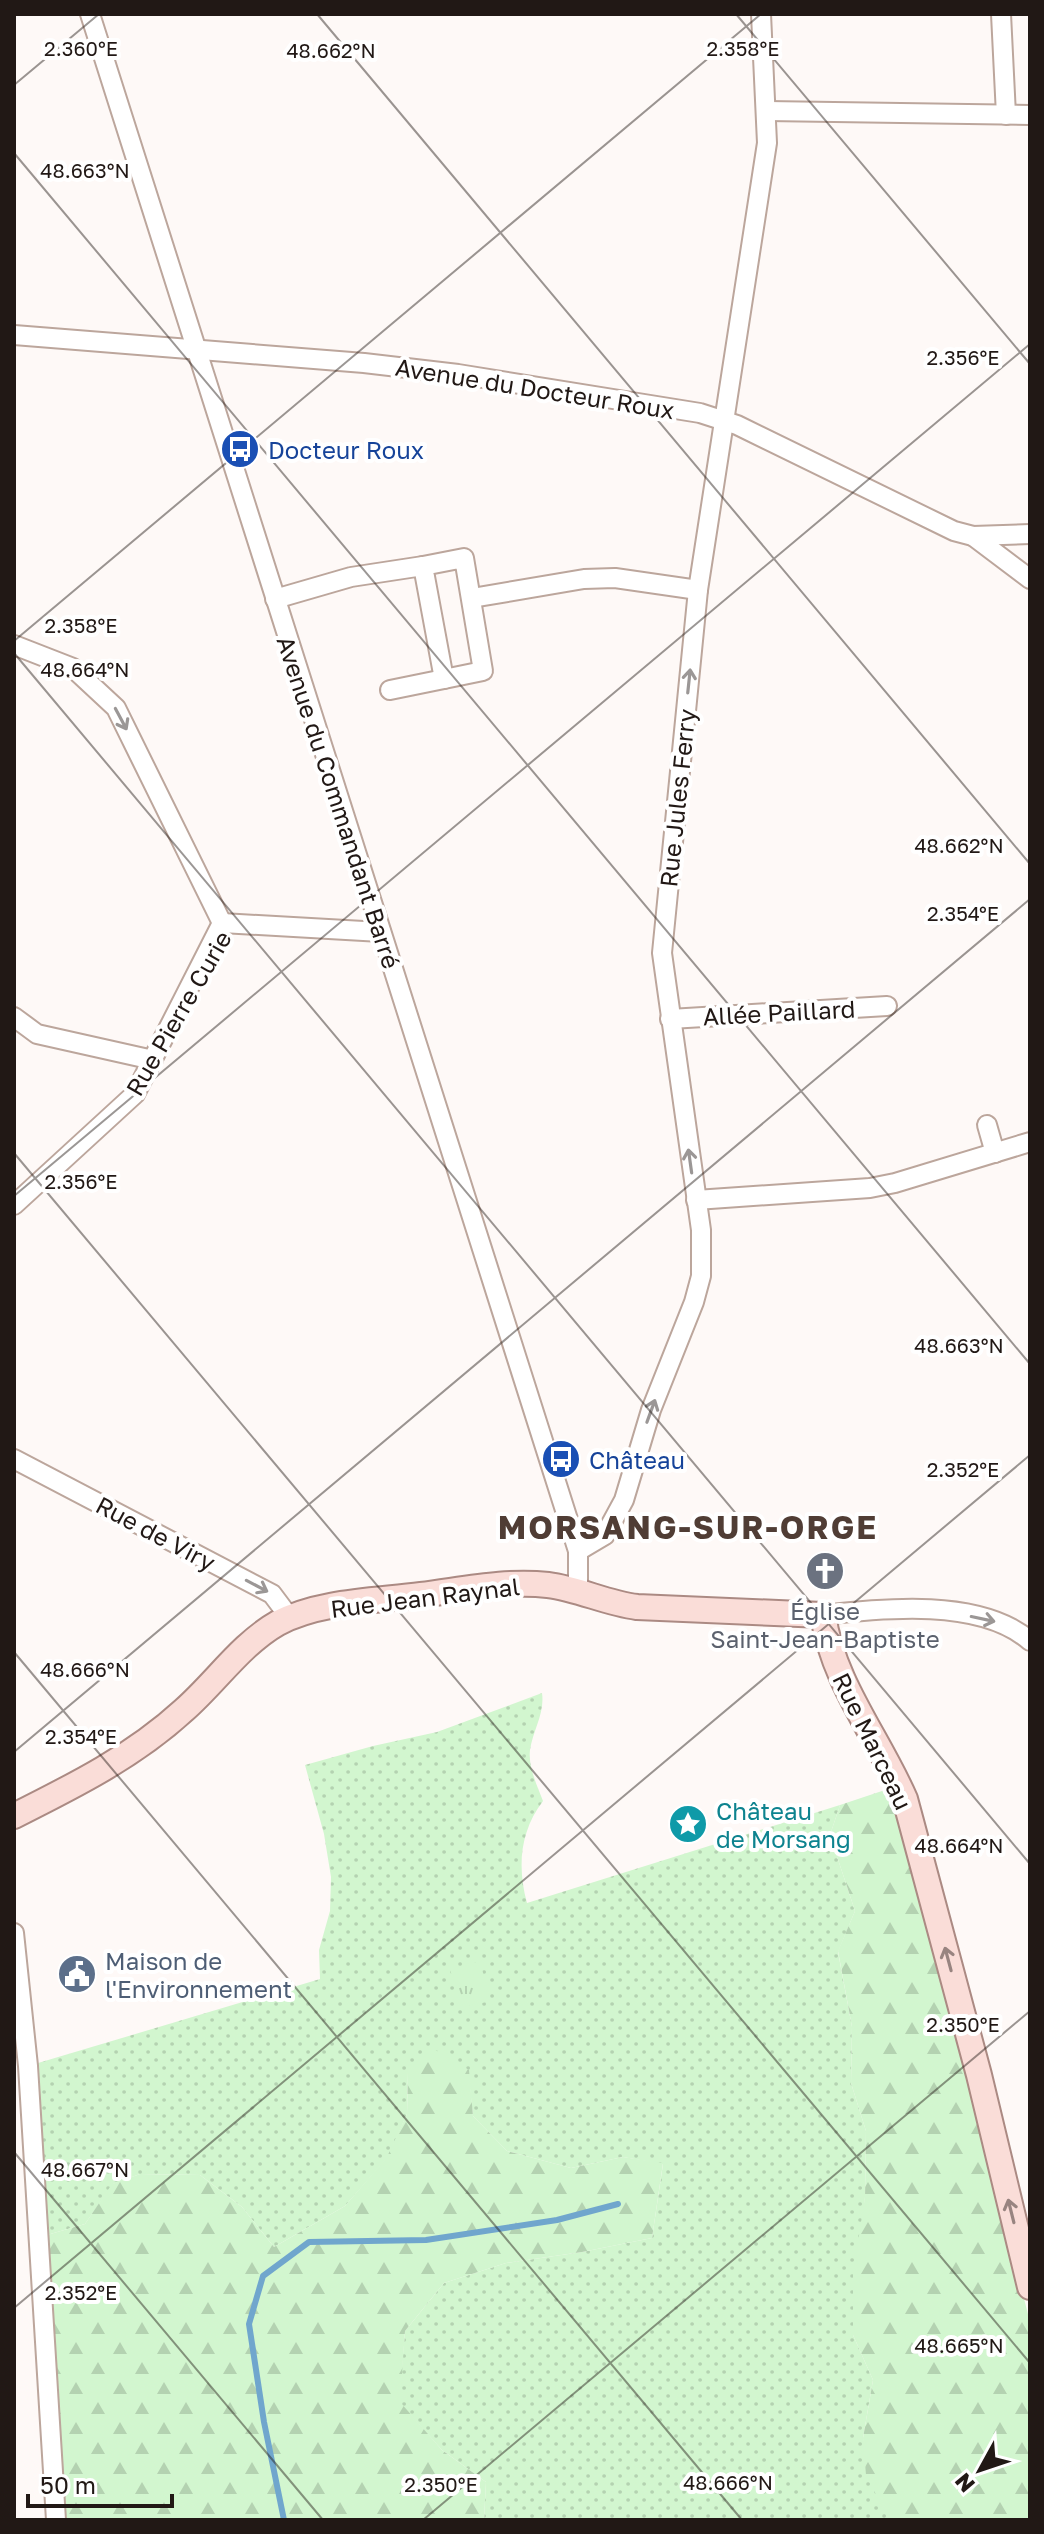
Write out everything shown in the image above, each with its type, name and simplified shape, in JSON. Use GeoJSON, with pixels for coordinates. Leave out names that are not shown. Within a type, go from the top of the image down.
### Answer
{"type":"FeatureCollection","features":[{"type":"Feature","properties":{"kind":"main road","name":"Rue Jean Raynal"},"geometry":{"type":"LineString","coordinates":[[14,1816],[100,1771],[150,1739],[266,1631],[290,1618],[326,1608],[500,1585],[538,1584],[637,1607],[823,1615]]}},
{"type":"Feature","properties":{"kind":"main road","name":"Rue Marceau"},"geometry":{"type":"LineString","coordinates":[[823,1615],[826,1640],[847,1690],[905,1799],[979,2075],[1030,2287]]}},
{"type":"Feature","properties":{"kind":"street","name":"Avenue du Commandant Barré"},"geometry":{"type":"LineString","coordinates":[[90,14],[578,1551],[578,1591]]}},
{"type":"Feature","properties":{"kind":"street","name":"Rue Jules Ferry"},"geometry":{"type":"LineString","coordinates":[[578,1551],[605,1535],[615,1519],[629,1486],[651,1410],[686,1326],[701,1276],[703,1256],[670,1019],[662,953],[663,928],[698,590],[767,143],[761,14]]}},
{"type":"Feature","properties":{"kind":"street"},"geometry":{"type":"LineString","coordinates":[[1001,14],[1006,115]]}},
{"type":"Feature","properties":{"kind":"street"},"geometry":{"type":"LineString","coordinates":[[767,111],[1030,115]]}},
{"type":"Feature","properties":{"kind":"street","name":"Avenue du Docteur Roux"},"geometry":{"type":"LineString","coordinates":[[14,335],[364,363],[458,374],[723,419],[954,531],[973,536],[1030,534]]}},
{"type":"Feature","properties":{"kind":"street"},"geometry":{"type":"LineString","coordinates":[[973,536],[1030,579]]}},
{"type":"Feature","properties":{"kind":"street"},"geometry":{"type":"LineString","coordinates":[[275,599],[351,577],[464,558],[483,671],[390,690]]}},
{"type":"Feature","properties":{"kind":"street"},"geometry":{"type":"LineString","coordinates":[[423,566],[444,679]]}},
{"type":"Feature","properties":{"kind":"street"},"geometry":{"type":"LineString","coordinates":[[472,598],[546,584],[615,578],[698,590]]}},
{"type":"Feature","properties":{"kind":"street"},"geometry":{"type":"LineString","coordinates":[[14,645],[73,668],[116,708],[222,923]]}},
{"type":"Feature","properties":{"kind":"street","name":"Rue Pierre Curie"},"geometry":{"type":"LineString","coordinates":[[14,1205],[135,1094],[222,923],[381,932]]}},
{"type":"Feature","properties":{"kind":"street","name":"Allée Paillard"},"geometry":{"type":"LineString","coordinates":[[670,1019],[887,1006]]}},
{"type":"Feature","properties":{"kind":"street"},"geometry":{"type":"LineString","coordinates":[[14,1017],[37,1034],[153,1060]]}},
{"type":"Feature","properties":{"kind":"street"},"geometry":{"type":"LineString","coordinates":[[987,1125],[995,1153]]}},
{"type":"Feature","properties":{"kind":"street"},"geometry":{"type":"LineString","coordinates":[[696,1200],[870,1188],[1030,1142]]}},
{"type":"Feature","properties":{"kind":"street","name":"Rue de Viry"},"geometry":{"type":"LineString","coordinates":[[14,1459],[272,1594],[290,1618]]}},
{"type":"Feature","properties":{"kind":"street","name":"Rue Jean Raynal"},"geometry":{"type":"LineString","coordinates":[[823,1615],[901,1607],[935,1609],[1007,1624],[1030,1641]]}},
{"type":"Feature","properties":{"kind":"street"},"geometry":{"type":"LineString","coordinates":[[14,1933],[28,2066],[56,2520]]}},
{"type":"Feature","properties":{"kind":"green space"},"geometry":{"type":"Polygon","coordinates":[[[542,1693],[542,1708],[530,1763],[543,1801],[525,1837],[522,1876],[527,1903],[840,1805],[830,1835],[855,1911],[838,1952],[852,2027],[851,2083],[866,2131],[865,2197],[853,2335],[873,2380],[863,2438],[889,2520],[484,2520],[486,2482],[442,2450],[399,2402],[405,2331],[444,2283],[506,2263],[652,2238],[663,2164],[623,2157],[571,2168],[507,2151],[473,2116],[468,2070],[408,2073],[407,2114],[388,2157],[345,2206],[274,2247],[242,2207],[200,2175],[140,2174],[113,2184],[85,2224],[40,2237],[28,2066],[320,1979],[319,1950],[330,1911],[331,1877],[324,1834],[305,1765],[437,1732],[542,1693]]]}},
{"type":"Feature","properties":{"kind":"green space"},"geometry":{"type":"Polygon","coordinates":[[[888,1789],[912,1859],[1030,2322],[1030,2520],[889,2520],[866,2475],[863,2438],[873,2380],[853,2335],[853,2274],[865,2197],[866,2131],[851,2083],[852,2027],[838,1951],[855,1911],[830,1835],[840,1805],[888,1789]]]}},
{"type":"Feature","properties":{"kind":"green space"},"geometry":{"type":"Polygon","coordinates":[[[480,1961],[490,2001],[460,2008],[450,1969],[480,1961]]]}},
{"type":"Feature","properties":{"kind":"green space"},"geometry":{"type":"Polygon","coordinates":[[[429,2046],[469,2070],[473,2116],[507,2151],[571,2168],[623,2157],[663,2163],[652,2238],[506,2263],[444,2283],[405,2331],[400,2402],[442,2450],[486,2482],[484,2520],[56,2520],[40,2237],[85,2224],[112,2184],[140,2174],[200,2175],[242,2207],[274,2247],[345,2206],[387,2157],[407,2114],[408,2073],[429,2046]]]}},
{"type":"Feature","properties":{"kind":"waterway"},"geometry":{"type":"LineString","coordinates":[[284,2520],[264,2422],[249,2324],[263,2276],[309,2242],[426,2240],[557,2220],[618,2204]]}},
{"type":"Feature","properties":{"kind":"place","name":"Docteur Roux"},"geometry":{"type":"Point","coordinates":[240,449]}},
{"type":"Feature","properties":{"kind":"place","name":"Château"},"geometry":{"type":"Point","coordinates":[561,1459]}},
{"type":"Feature","properties":{"kind":"place","name":"Église Saint-Jean-Baptiste"},"geometry":{"type":"Point","coordinates":[825,1571]}},
{"type":"Feature","properties":{"kind":"place","name":"Château de Morsang"},"geometry":{"type":"Point","coordinates":[688,1824]}},
{"type":"Feature","properties":{"kind":"place","name":"Maison de l'Environnement"},"geometry":{"type":"Point","coordinates":[77,1974]}},
{"type":"Feature","properties":{"kind":"district","name":"MORSANG-SUR-ORGE"},"geometry":{"type":"Point","coordinates":[688,1527]}}]}
